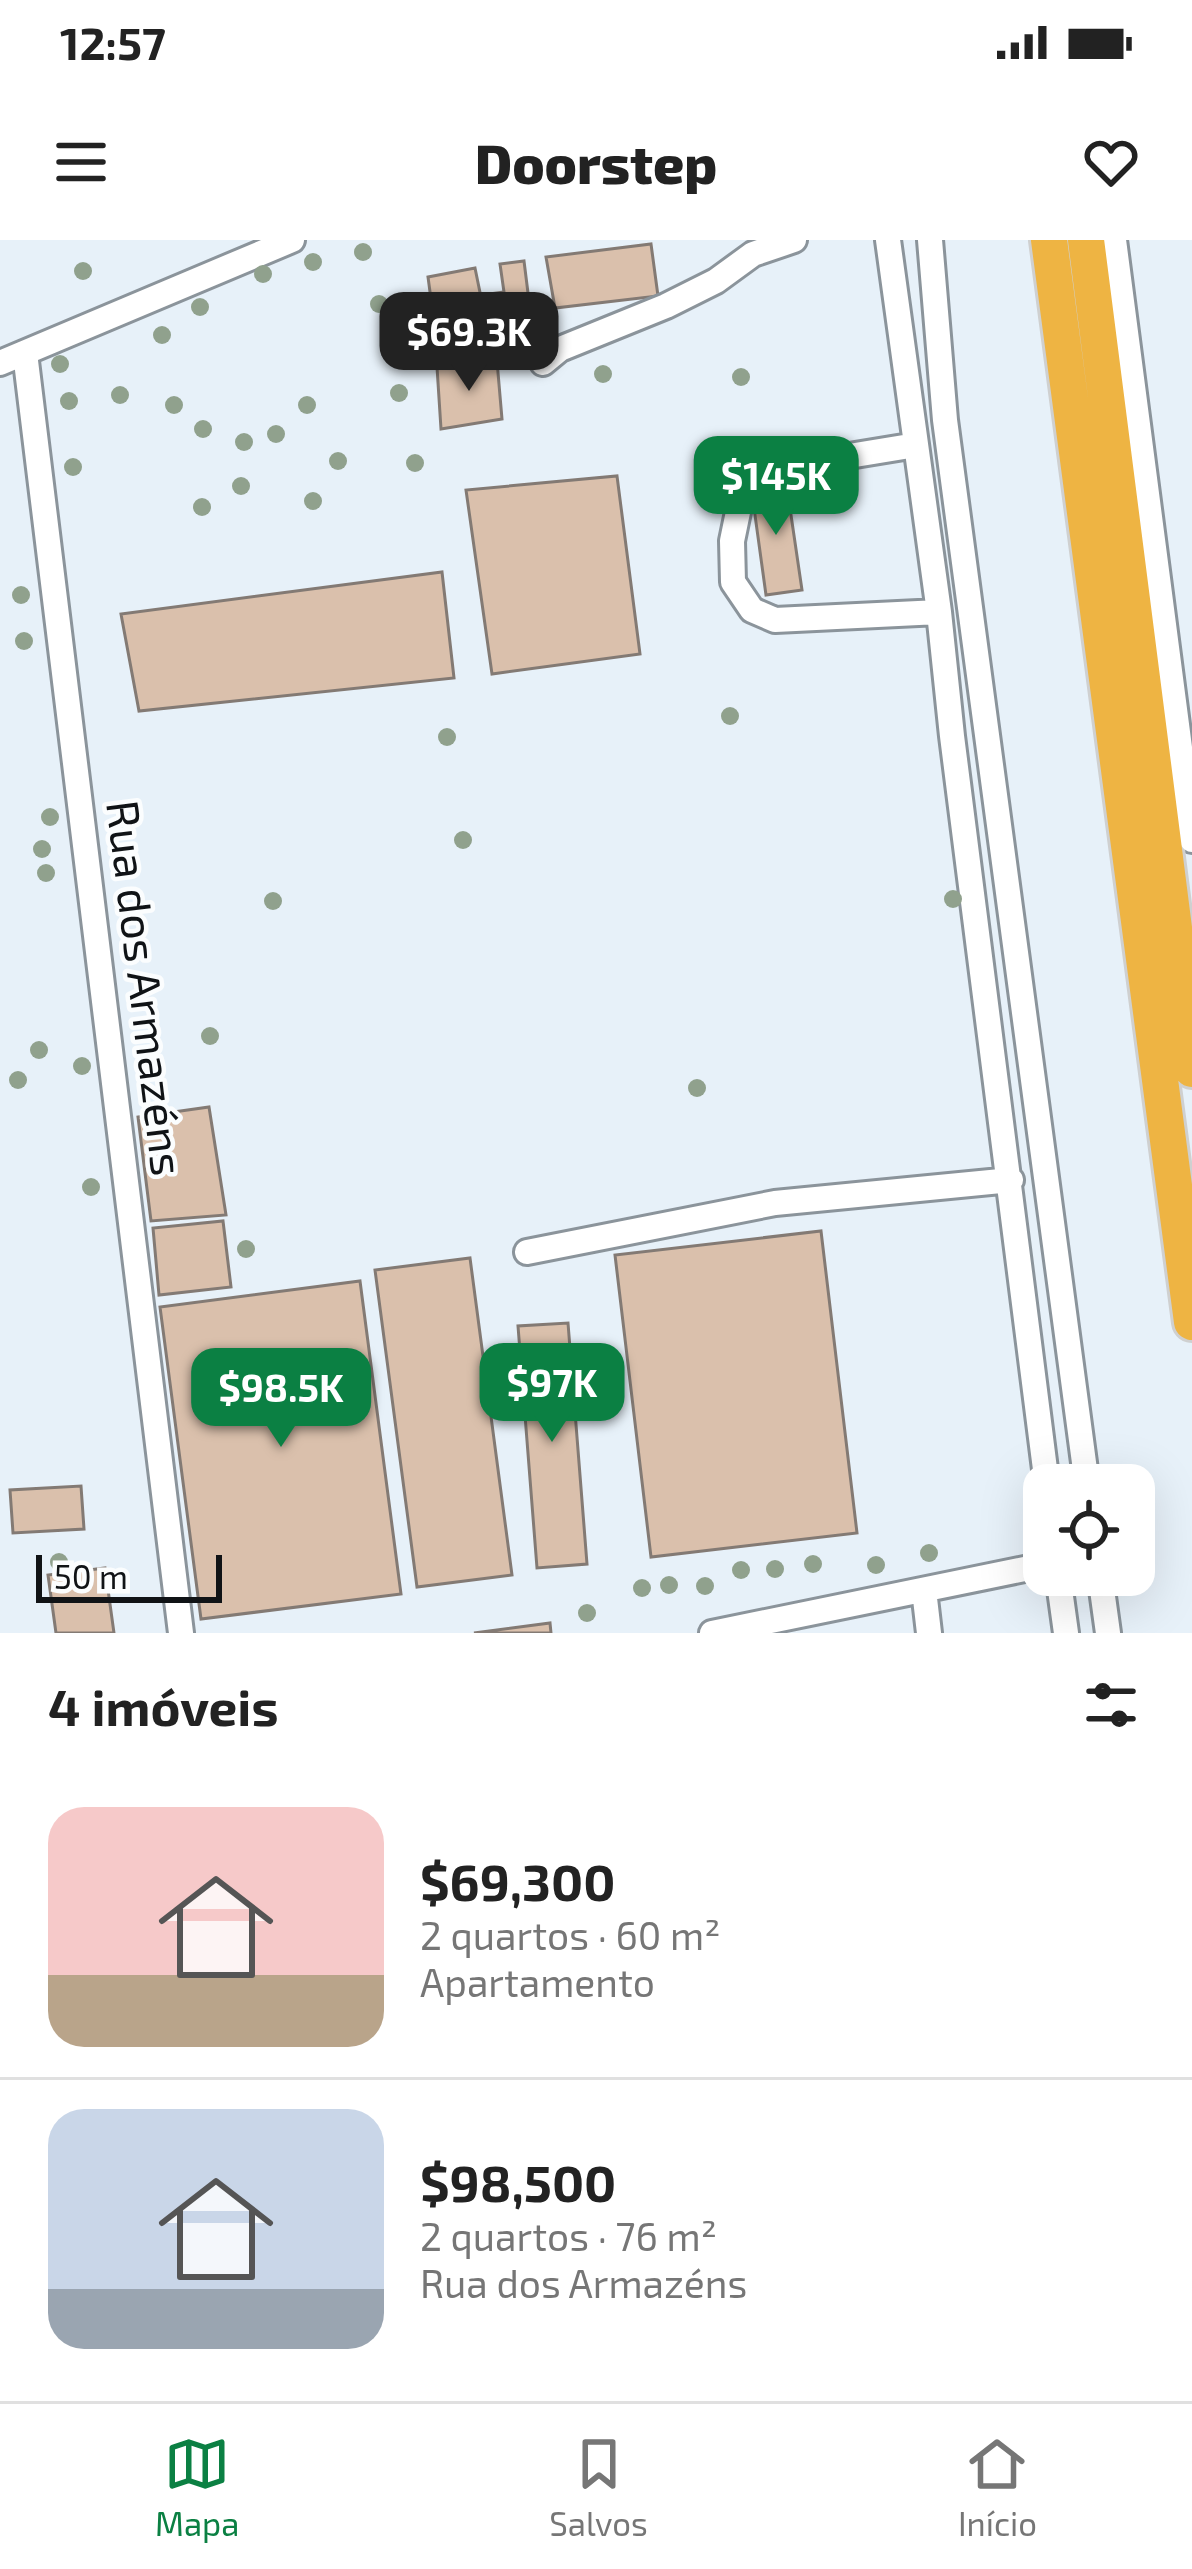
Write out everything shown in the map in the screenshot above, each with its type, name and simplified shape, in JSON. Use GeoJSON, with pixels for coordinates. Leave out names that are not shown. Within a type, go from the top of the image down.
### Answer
{"type":"FeatureCollection","features":[{"type":"Feature","properties":{"kind":"highway"},"geometry":{"type":"LineString","coordinates":[[1048,240],[1192,1322]]}},
{"type":"Feature","properties":{"kind":"highway"},"geometry":{"type":"LineString","coordinates":[[1086,240],[1192,1070]]}},
{"type":"Feature","properties":{"kind":"street"},"geometry":{"type":"LineString","coordinates":[[0,363],[292,240]]}},
{"type":"Feature","properties":{"kind":"street"},"geometry":{"type":"LineString","coordinates":[[543,363],[560,349],[716,281],[753,254],[794,240]]}},
{"type":"Feature","properties":{"kind":"street"},"geometry":{"type":"LineString","coordinates":[[888,240],[1045,1464]]}},
{"type":"Feature","properties":{"kind":"street"},"geometry":{"type":"LineString","coordinates":[[930,240],[948,444],[1084,1464]]}},
{"type":"Feature","properties":{"kind":"street"},"geometry":{"type":"LineString","coordinates":[[1114,240],[1192,840]]}},
{"type":"Feature","properties":{"kind":"street","name":"Rua dos Armazéns"},"geometry":{"type":"LineString","coordinates":[[26,353],[181,1633]]}},
{"type":"Feature","properties":{"kind":"street"},"geometry":{"type":"LineString","coordinates":[[916,445],[776,468],[751,486],[739,507],[732,541],[734,582],[752,610],[775,620],[939,612]]}},
{"type":"Feature","properties":{"kind":"street"},"geometry":{"type":"LineString","coordinates":[[527,1252],[775,1203],[1011,1180]]}},
{"type":"Feature","properties":{"kind":"street"},"geometry":{"type":"LineString","coordinates":[[712,1633],[1023,1569]]}},
{"type":"Feature","properties":{"kind":"street"},"geometry":{"type":"LineString","coordinates":[[924,1590],[928,1633]]}},
{"type":"Feature","properties":{"kind":"street"},"geometry":{"type":"LineString","coordinates":[[1061,1596],[1066,1633]]}},
{"type":"Feature","properties":{"kind":"street"},"geometry":{"type":"LineString","coordinates":[[1103,1596],[1108,1633]]}},
{"type":"Feature","properties":{"kind":"building"},"geometry":{"type":"Polygon","coordinates":[[[651,244],[658,296],[555,308],[546,257],[651,244]]]}},
{"type":"Feature","properties":{"kind":"building"},"geometry":{"type":"Polygon","coordinates":[[[524,261],[531,317],[489,324],[482,295],[504,292],[500,264],[524,261]]]}},
{"type":"Feature","properties":{"kind":"building"},"geometry":{"type":"Polygon","coordinates":[[[475,268],[494,361],[440,366],[428,277],[475,268]]]}},
{"type":"Feature","properties":{"kind":"building"},"geometry":{"type":"Polygon","coordinates":[[[497,361],[502,419],[441,429],[437,367],[497,361]]]}},
{"type":"Feature","properties":{"kind":"building"},"geometry":{"type":"Polygon","coordinates":[[[617,476],[640,654],[492,674],[466,490],[617,476]]]}},
{"type":"Feature","properties":{"kind":"building"},"geometry":{"type":"Polygon","coordinates":[[[786,481],[802,590],[766,595],[751,486],[786,481]]]}},
{"type":"Feature","properties":{"kind":"building"},"geometry":{"type":"Polygon","coordinates":[[[442,572],[454,678],[139,711],[121,614],[442,572]]]}},
{"type":"Feature","properties":{"kind":"building"},"geometry":{"type":"Polygon","coordinates":[[[209,1107],[226,1215],[151,1221],[138,1117],[209,1107]]]}},
{"type":"Feature","properties":{"kind":"building"},"geometry":{"type":"Polygon","coordinates":[[[223,1221],[231,1287],[159,1295],[153,1228],[223,1221]]]}},
{"type":"Feature","properties":{"kind":"building"},"geometry":{"type":"Polygon","coordinates":[[[821,1231],[857,1533],[651,1557],[615,1255],[821,1231]]]}},
{"type":"Feature","properties":{"kind":"building"},"geometry":{"type":"Polygon","coordinates":[[[470,1258],[512,1575],[417,1587],[375,1270],[470,1258]]]}},
{"type":"Feature","properties":{"kind":"building"},"geometry":{"type":"Polygon","coordinates":[[[360,1281],[401,1594],[201,1619],[160,1307],[360,1281]]]}},
{"type":"Feature","properties":{"kind":"building"},"geometry":{"type":"Polygon","coordinates":[[[568,1323],[587,1564],[537,1568],[518,1326],[568,1323]]]}},
{"type":"Feature","properties":{"kind":"building"},"geometry":{"type":"Polygon","coordinates":[[[81,1486],[84,1529],[13,1533],[10,1490],[81,1486]]]}},
{"type":"Feature","properties":{"kind":"building"},"geometry":{"type":"Polygon","coordinates":[[[105,1568],[114,1633],[56,1633],[48,1575],[105,1568]]]}},
{"type":"Feature","properties":{"kind":"building"},"geometry":{"type":"Polygon","coordinates":[[[550,1623],[551,1633],[474,1633],[550,1623]]]}}]}
